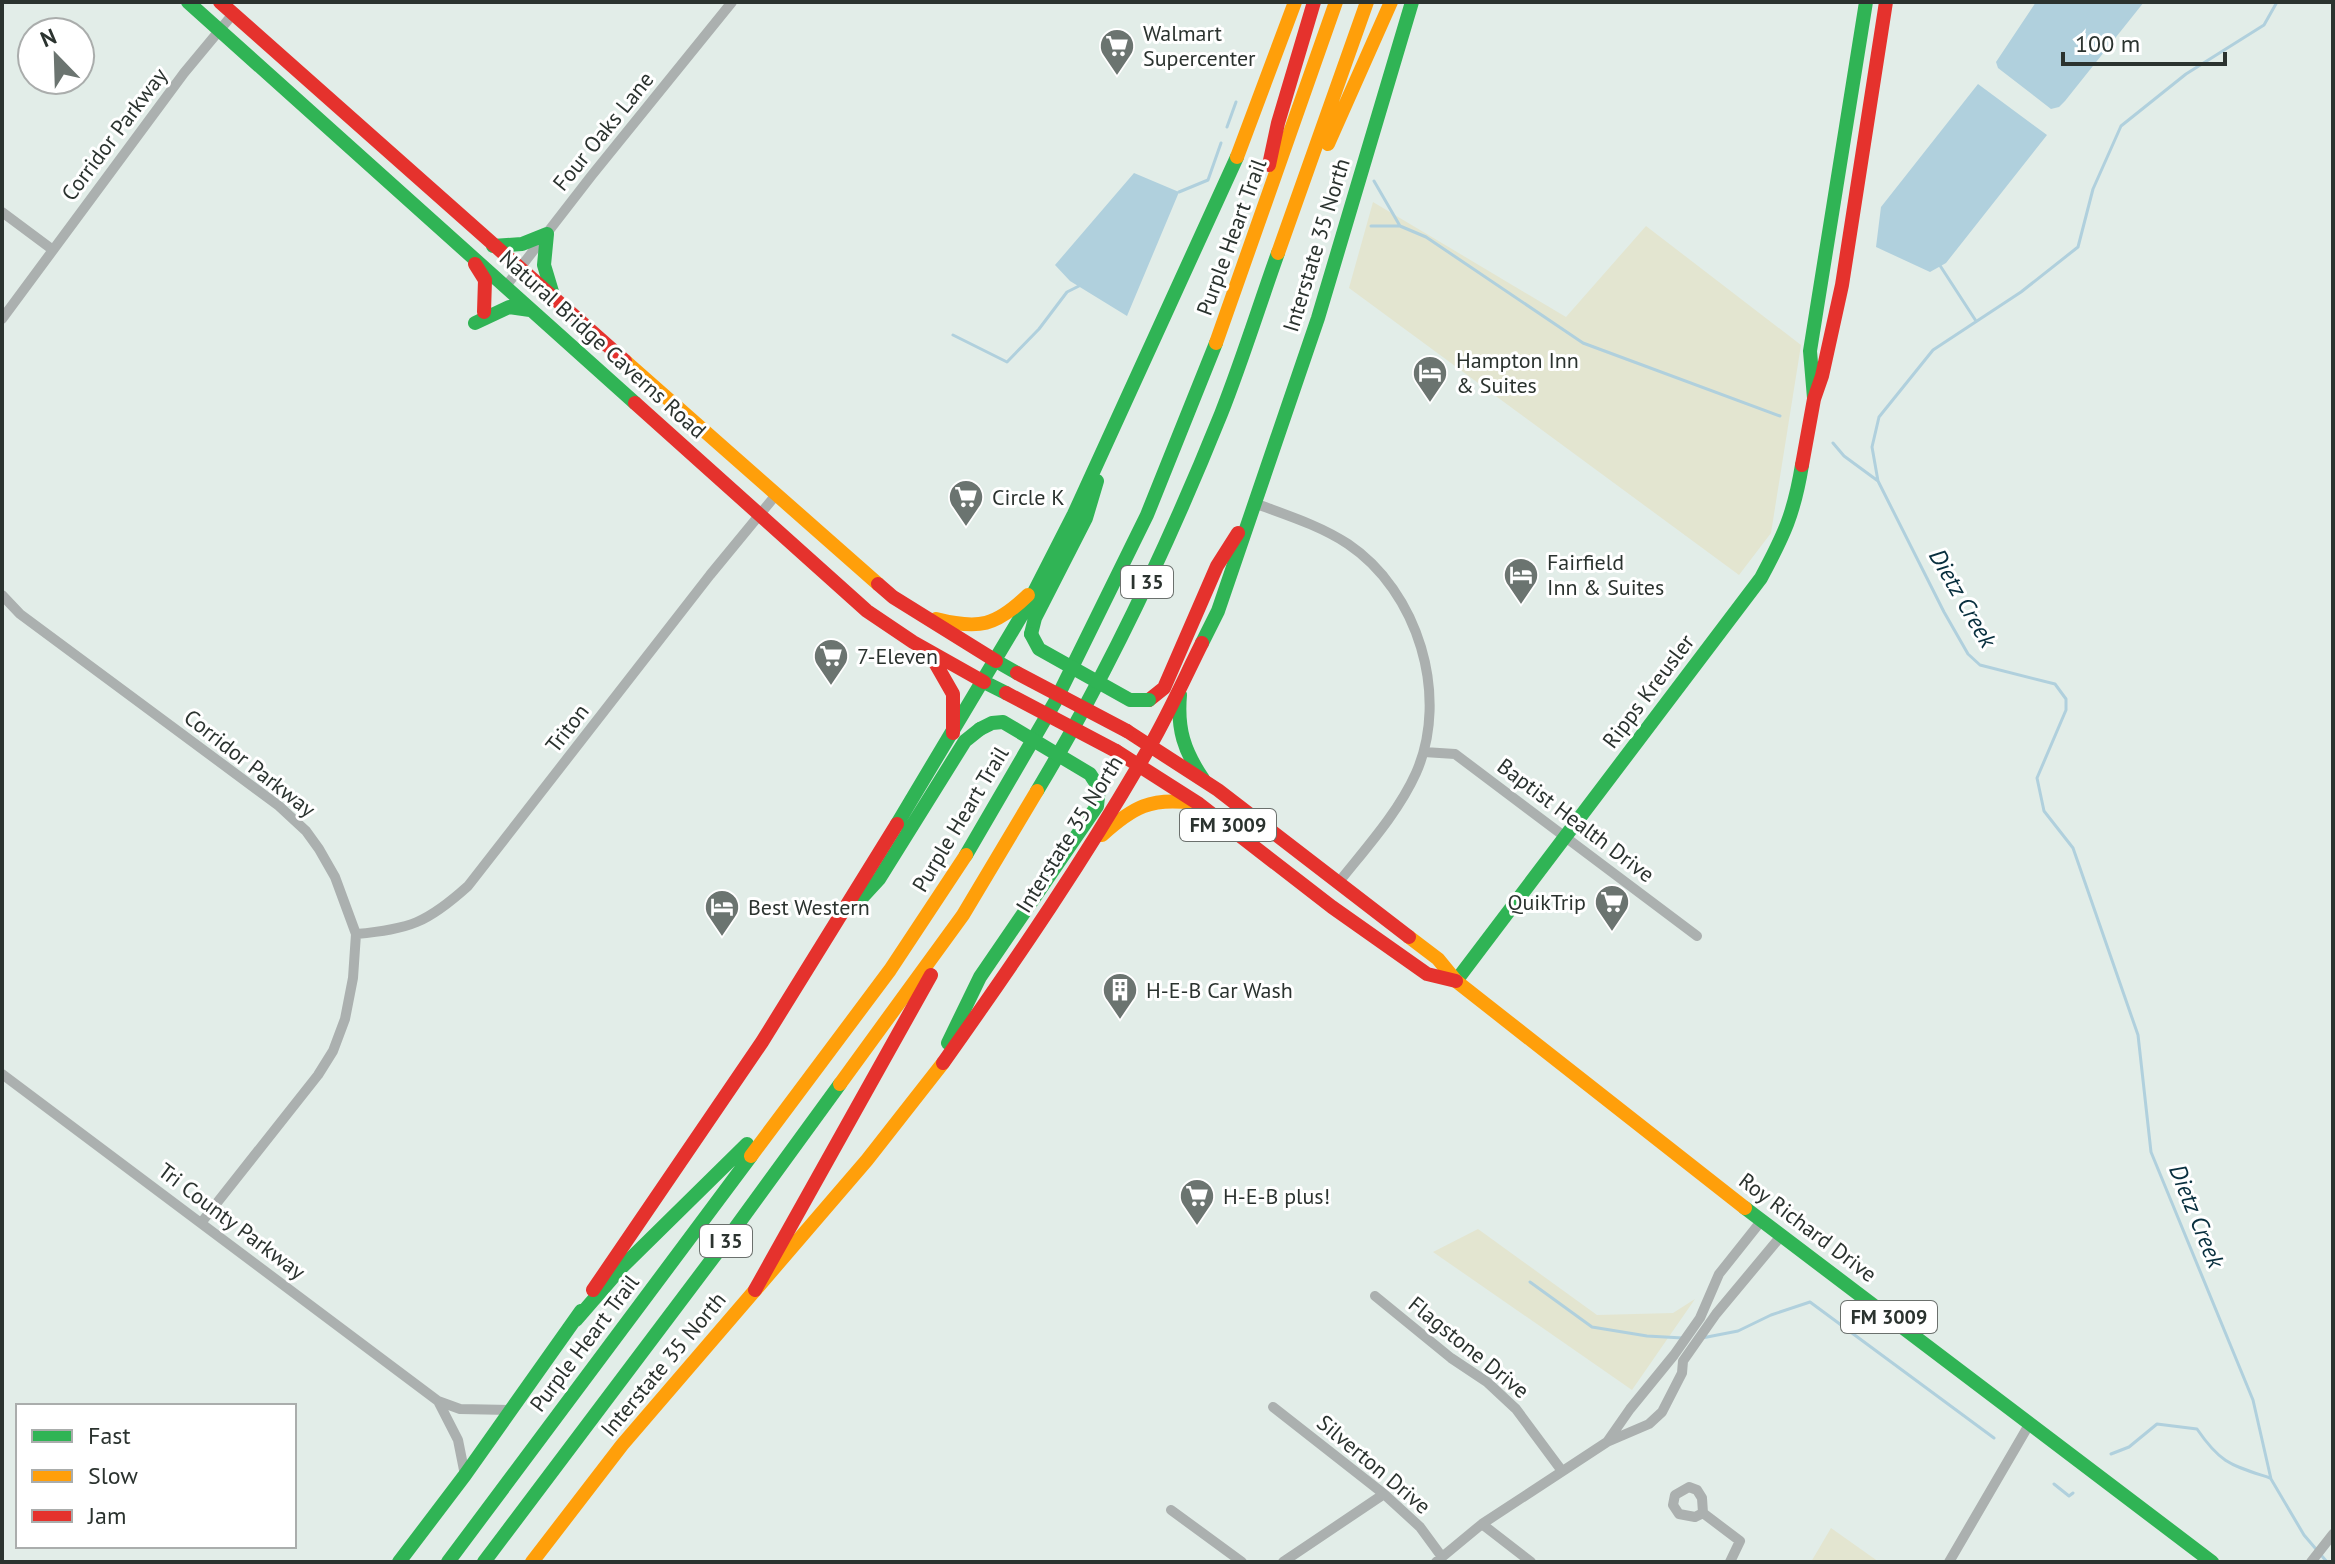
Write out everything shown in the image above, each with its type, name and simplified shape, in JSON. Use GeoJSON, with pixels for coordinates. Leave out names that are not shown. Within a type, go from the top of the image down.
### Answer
{"type":"FeatureCollection","features":[{"type":"Feature","properties":{"kind":"main road","name":"Natural Bridge Caverns Road"},"geometry":{"type":"LineString","coordinates":[[188,2],[867,611],[984,682],[1139,763]]}},
{"type":"Feature","properties":{"kind":"main road","name":"Natural Bridge Caverns Road"},"geometry":{"type":"LineString","coordinates":[[220,2],[556,303],[893,597],[996,661]]}},
{"type":"Feature","properties":{"kind":"main road"},"geometry":{"type":"LineString","coordinates":[[399,1562],[576,1320],[661,1188],[742,1073],[984,682],[1074,514],[1236,160],[1295,2]]}},
{"type":"Feature","properties":{"kind":"main road"},"geometry":{"type":"LineString","coordinates":[[1253,241],[1278,123],[1314,2]]}},
{"type":"Feature","properties":{"kind":"main road","name":"Purple Heart Trail"},"geometry":{"type":"LineString","coordinates":[[448,1562],[890,970],[967,853],[1055,702],[1147,515],[1208,364],[1336,2]]}},
{"type":"Feature","properties":{"kind":"main road","name":"I 35"},"geometry":{"type":"LineString","coordinates":[[484,1562],[725,1242],[963,915],[1053,765],[1167,541],[1222,411],[1367,2]]}},
{"type":"Feature","properties":{"kind":"main road"},"geometry":{"type":"LineString","coordinates":[[1288,229],[1391,2]]}},
{"type":"Feature","properties":{"kind":"main road","name":"Interstate 35 North"},"geometry":{"type":"LineString","coordinates":[[532,1562],[622,1445],[867,1160],[931,1080],[1031,938],[1151,744],[1218,611],[1326,294],[1412,2]]}},
{"type":"Feature","properties":{"kind":"main road","name":"Ripps Kreusler"},"geometry":{"type":"LineString","coordinates":[[1814,399],[1810,351],[1866,2]]}},
{"type":"Feature","properties":{"kind":"main road","name":"Ripps Kreusler"},"geometry":{"type":"LineString","coordinates":[[1456,981],[1761,578],[1795,507],[1814,399],[1826,363],[1842,285],[1886,2]]}},
{"type":"Feature","properties":{"kind":"main road"},"geometry":{"type":"LineString","coordinates":[[493,246],[522,244],[547,234],[543,269],[556,303]]}},
{"type":"Feature","properties":{"kind":"main road"},"geometry":{"type":"LineString","coordinates":[[469,254],[485,280],[479,318],[509,307],[533,310]]}},
{"type":"Feature","properties":{"kind":"main road"},"geometry":{"type":"LineString","coordinates":[[1118,416],[1086,518],[1035,618],[1031,634],[1039,649],[1117,693],[1139,702],[1149,700],[1164,688],[1217,566],[1248,518]]}},
{"type":"Feature","properties":{"kind":"main road"},"geometry":{"type":"LineString","coordinates":[[917,614],[967,627],[984,626],[1010,613],[1039,583]]}},
{"type":"Feature","properties":{"kind":"main road"},"geometry":{"type":"LineString","coordinates":[[929,651],[953,694],[953,733]]}},
{"type":"Feature","properties":{"kind":"main road","name":"FM 3009"},"geometry":{"type":"LineString","coordinates":[[996,661],[1151,744]]}},
{"type":"Feature","properties":{"kind":"main road"},"geometry":{"type":"LineString","coordinates":[[1181,687],[1179,733],[1186,755],[1203,779]]}},
{"type":"Feature","properties":{"kind":"main road"},"geometry":{"type":"LineString","coordinates":[[834,928],[879,879],[965,741],[980,729],[1003,722],[1090,774],[1099,788],[1097,806],[980,977],[931,1080]]}},
{"type":"Feature","properties":{"kind":"main road","name":"Roy Richard Drive"},"geometry":{"type":"LineString","coordinates":[[1151,744],[1203,779],[1339,882],[1438,959],[1456,981],[1781,1236],[2212,1562]]}},
{"type":"Feature","properties":{"kind":"main road","name":"Roy Richard Drive"},"geometry":{"type":"LineString","coordinates":[[1139,763],[1427,974],[1456,981]]}},
{"type":"Feature","properties":{"kind":"main road"},"geometry":{"type":"LineString","coordinates":[[1090,846],[1126,813],[1140,805],[1154,800],[1173,799],[1199,804]]}},
{"type":"Feature","properties":{"kind":"main road"},"geometry":{"type":"LineString","coordinates":[[755,1290],[963,915]]}},
{"type":"Feature","properties":{"kind":"main road"},"geometry":{"type":"LineString","coordinates":[[576,1320],[622,1267],[716,1176],[801,1087]]}},
{"type":"Feature","properties":{"kind":"street","name":"Four Oaks Lane"},"geometry":{"type":"LineString","coordinates":[[506,286],[732,2]]}},
{"type":"Feature","properties":{"kind":"street","name":"Corridor Parkway"},"geometry":{"type":"LineString","coordinates":[[2,319],[177,82],[233,14]]}},
{"type":"Feature","properties":{"kind":"street"},"geometry":{"type":"LineString","coordinates":[[2,212],[53,250]]}},
{"type":"Feature","properties":{"kind":"street","name":"Triton"},"geometry":{"type":"LineString","coordinates":[[356,934],[395,930],[417,923],[434,915],[468,886],[775,496]]}},
{"type":"Feature","properties":{"kind":"street"},"geometry":{"type":"LineString","coordinates":[[1254,503],[1310,523],[1348,544],[1379,572],[1391,588],[1420,644],[1427,670],[1430,710],[1424,752],[1400,802],[1339,882]]}},
{"type":"Feature","properties":{"kind":"street","name":"Corridor Parkway"},"geometry":{"type":"LineString","coordinates":[[2,595],[20,614],[279,806],[306,831],[335,877],[356,934],[353,978],[345,1019],[333,1051],[318,1075],[201,1223]]}},
{"type":"Feature","properties":{"kind":"street","name":"Baptist Health Drive"},"geometry":{"type":"LineString","coordinates":[[1424,752],[1455,754],[1697,936]]}},
{"type":"Feature","properties":{"kind":"street","name":"Tri County Parkway"},"geometry":{"type":"LineString","coordinates":[[2,1074],[438,1401],[460,1409],[512,1410]]}},
{"type":"Feature","properties":{"kind":"street"},"geometry":{"type":"LineString","coordinates":[[1439,1560],[1482,1524],[1607,1442],[1649,1424],[1662,1412],[1682,1373],[1679,1358],[1719,1274],[1762,1220]]}},
{"type":"Feature","properties":{"kind":"street"},"geometry":{"type":"LineString","coordinates":[[1607,1442],[1630,1409],[1679,1358],[1781,1236]]}},
{"type":"Feature","properties":{"kind":"street","name":"Flagstone Drive"},"geometry":{"type":"LineString","coordinates":[[1375,1296],[1451,1358],[1487,1382],[1516,1409],[1562,1471]]}},
{"type":"Feature","properties":{"kind":"street","name":"Tri County Parkway"},"geometry":{"type":"LineString","coordinates":[[438,1401],[458,1440],[465,1475]]}},
{"type":"Feature","properties":{"kind":"street","name":"Silverton Drive"},"geometry":{"type":"LineString","coordinates":[[1273,1407],[1384,1494],[1420,1527],[1439,1560]]}},
{"type":"Feature","properties":{"kind":"street"},"geometry":{"type":"LineString","coordinates":[[1949,1562],[2030,1423]]}},
{"type":"Feature","properties":{"kind":"street"},"geometry":{"type":"LineString","coordinates":[[1283,1562],[1384,1494]]}},
{"type":"Feature","properties":{"kind":"street"},"geometry":{"type":"LineString","coordinates":[[1171,1510],[1242,1562]]}},
{"type":"Feature","properties":{"kind":"street"},"geometry":{"type":"LineString","coordinates":[[1703,1513],[1740,1541],[1730,1562]]}},
{"type":"Feature","properties":{"kind":"street"},"geometry":{"type":"LineString","coordinates":[[1482,1524],[1531,1562]]}},
{"type":"Feature","properties":{"kind":"street"},"geometry":{"type":"LineString","coordinates":[[2311,1562],[2333,1534]]}},
{"type":"Feature","properties":{"kind":"green space"},"geometry":{"type":"Polygon","coordinates":[[[1373,202],[1566,317],[1646,226],[1801,345],[1771,533],[1739,575],[1349,288],[1373,202]]]}},
{"type":"Feature","properties":{"kind":"green space"},"geometry":{"type":"Polygon","coordinates":[[[1478,1229],[1597,1315],[1673,1313],[1695,1299],[1632,1390],[1433,1252],[1478,1229]]]}},
{"type":"Feature","properties":{"kind":"green space"},"geometry":{"type":"Polygon","coordinates":[[[1831,1528],[1879,1562],[1811,1562],[1831,1528]]]}},
{"type":"Feature","properties":{"kind":"water"},"geometry":{"type":"Polygon","coordinates":[[[2036,2],[2144,2],[2065,101],[2051,109],[1998,68],[1996,62],[2036,2]]]}},
{"type":"Feature","properties":{"kind":"water"},"geometry":{"type":"Polygon","coordinates":[[[1978,84],[2047,135],[1946,263],[1930,272],[1876,247],[1881,207],[1978,84]]]}},
{"type":"Feature","properties":{"kind":"water"},"geometry":{"type":"Polygon","coordinates":[[[1134,173],[1179,192],[1127,316],[1070,281],[1055,265],[1134,173]]]}},
{"type":"Feature","properties":{"kind":"waterway","name":"Dietz Creek"},"geometry":{"type":"LineString","coordinates":[[2277,2],[2264,25],[2186,74],[2121,126],[2093,189],[2078,247],[2021,292],[1933,350],[1879,417],[1872,447],[1878,481],[1968,654],[1980,665],[2055,684],[2066,699],[2066,710],[2037,778],[2044,811],[2073,848],[2138,1035],[2151,1152],[2253,1400],[2271,1479],[2304,1535],[2327,1562]]}},
{"type":"Feature","properties":{"kind":"waterway"},"geometry":{"type":"LineString","coordinates":[[1227,127],[1236,102]]}},
{"type":"Feature","properties":{"kind":"waterway"},"geometry":{"type":"LineString","coordinates":[[1179,192],[1208,180],[1221,143]]}},
{"type":"Feature","properties":{"kind":"waterway"},"geometry":{"type":"LineString","coordinates":[[1374,181],[1400,226]]}},
{"type":"Feature","properties":{"kind":"waterway"},"geometry":{"type":"LineString","coordinates":[[1371,226],[1400,226],[1426,237],[1583,343],[1780,416]]}},
{"type":"Feature","properties":{"kind":"waterway"},"geometry":{"type":"LineString","coordinates":[[1939,264],[1976,321]]}},
{"type":"Feature","properties":{"kind":"waterway"},"geometry":{"type":"LineString","coordinates":[[953,335],[1007,362],[1039,329],[1067,292],[1081,285]]}},
{"type":"Feature","properties":{"kind":"waterway"},"geometry":{"type":"LineString","coordinates":[[1833,443],[1844,456],[1878,481]]}},
{"type":"Feature","properties":{"kind":"waterway"},"geometry":{"type":"LineString","coordinates":[[1530,1282],[1592,1327],[1683,1338]]}},
{"type":"Feature","properties":{"kind":"waterway"},"geometry":{"type":"LineString","coordinates":[[1702,1338],[1738,1331],[1771,1315],[1810,1302],[1994,1438]]}},
{"type":"Feature","properties":{"kind":"waterway"},"geometry":{"type":"LineString","coordinates":[[2111,1454],[2129,1447],[2157,1424],[2197,1429],[2213,1450],[2228,1462],[2270,1478]]}},
{"type":"Feature","properties":{"kind":"waterway"},"geometry":{"type":"LineString","coordinates":[[2054,1484],[2069,1496],[2073,1493]]}},
{"type":"Feature","properties":{"kind":"traffic: fast"},"geometry":{"type":"LineString","coordinates":[[188,2],[635,403]]}},
{"type":"Feature","properties":{"kind":"traffic: fast"},"geometry":{"type":"LineString","coordinates":[[1202,643],[1218,611],[1318,318],[1412,2]]}},
{"type":"Feature","properties":{"kind":"traffic: fast"},"geometry":{"type":"LineString","coordinates":[[1814,398],[1810,351],[1866,2]]}},
{"type":"Feature","properties":{"kind":"traffic: fast"},"geometry":{"type":"LineString","coordinates":[[897,824],[1026,608],[1074,514],[1237,157]]}},
{"type":"Feature","properties":{"kind":"traffic: fast"},"geometry":{"type":"LineString","coordinates":[[547,234],[544,265],[553,295]]}},
{"type":"Feature","properties":{"kind":"traffic: fast"},"geometry":{"type":"LineString","coordinates":[[493,246],[522,244],[547,234]]}},
{"type":"Feature","properties":{"kind":"traffic: fast"},"geometry":{"type":"LineString","coordinates":[[1037,791],[1113,653],[1180,510],[1229,394],[1278,253]]}},
{"type":"Feature","properties":{"kind":"traffic: fast"},"geometry":{"type":"LineString","coordinates":[[475,323],[509,307],[530,310]]}},
{"type":"Feature","properties":{"kind":"traffic: fast"},"geometry":{"type":"LineString","coordinates":[[966,855],[1055,702],[1147,515],[1216,343]]}},
{"type":"Feature","properties":{"kind":"traffic: fast"},"geometry":{"type":"LineString","coordinates":[[1456,981],[1761,578],[1787,524],[1802,465]]}},
{"type":"Feature","properties":{"kind":"traffic: fast"},"geometry":{"type":"LineString","coordinates":[[1031,634],[1035,618],[1086,518],[1097,481]]}},
{"type":"Feature","properties":{"kind":"traffic: fast"},"geometry":{"type":"LineString","coordinates":[[1031,634],[1039,649],[1130,700],[1149,700]]}},
{"type":"Feature","properties":{"kind":"traffic: fast"},"geometry":{"type":"LineString","coordinates":[[996,661],[1017,673]]}},
{"type":"Feature","properties":{"kind":"traffic: fast"},"geometry":{"type":"LineString","coordinates":[[984,682],[1006,693]]}},
{"type":"Feature","properties":{"kind":"traffic: fast"},"geometry":{"type":"LineString","coordinates":[[1180,695],[1183,739],[1203,779]]}},
{"type":"Feature","properties":{"kind":"traffic: fast"},"geometry":{"type":"LineString","coordinates":[[980,729],[1003,722],[1090,774],[1099,788]]}},
{"type":"Feature","properties":{"kind":"traffic: fast"},"geometry":{"type":"LineString","coordinates":[[856,904],[879,879],[965,741],[980,729]]}},
{"type":"Feature","properties":{"kind":"traffic: fast"},"geometry":{"type":"LineString","coordinates":[[948,1043],[980,977],[1097,806],[1099,788]]}},
{"type":"Feature","properties":{"kind":"traffic: fast"},"geometry":{"type":"LineString","coordinates":[[484,1562],[840,1084]]}},
{"type":"Feature","properties":{"kind":"traffic: fast"},"geometry":{"type":"LineString","coordinates":[[576,1320],[622,1267],[747,1144]]}},
{"type":"Feature","properties":{"kind":"traffic: fast"},"geometry":{"type":"LineString","coordinates":[[448,1562],[751,1156]]}},
{"type":"Feature","properties":{"kind":"traffic: fast"},"geometry":{"type":"LineString","coordinates":[[1745,1208],[2212,1562]]}},
{"type":"Feature","properties":{"kind":"traffic: fast"},"geometry":{"type":"LineString","coordinates":[[399,1562],[581,1311]]}},
{"type":"Feature","properties":{"kind":"traffic: slow"},"geometry":{"type":"LineString","coordinates":[[1237,157],[1295,2]]}},
{"type":"Feature","properties":{"kind":"traffic: slow"},"geometry":{"type":"LineString","coordinates":[[1216,343],[1336,2]]}},
{"type":"Feature","properties":{"kind":"traffic: slow"},"geometry":{"type":"LineString","coordinates":[[1278,253],[1367,2]]}},
{"type":"Feature","properties":{"kind":"traffic: slow"},"geometry":{"type":"LineString","coordinates":[[1328,144],[1391,2]]}},
{"type":"Feature","properties":{"kind":"traffic: slow"},"geometry":{"type":"LineString","coordinates":[[625,361],[878,584]]}},
{"type":"Feature","properties":{"kind":"traffic: slow"},"geometry":{"type":"LineString","coordinates":[[936,619],[964,624],[986,623],[1006,613],[1028,595]]}},
{"type":"Feature","properties":{"kind":"traffic: slow"},"geometry":{"type":"LineString","coordinates":[[840,1084],[963,915],[1037,791]]}},
{"type":"Feature","properties":{"kind":"traffic: slow"},"geometry":{"type":"LineString","coordinates":[[1102,835],[1123,817],[1143,806],[1165,802],[1193,803]]}},
{"type":"Feature","properties":{"kind":"traffic: slow"},"geometry":{"type":"LineString","coordinates":[[751,1156],[890,970],[966,855]]}},
{"type":"Feature","properties":{"kind":"traffic: slow"},"geometry":{"type":"LineString","coordinates":[[1409,937],[1438,959],[1456,981],[1745,1208]]}},
{"type":"Feature","properties":{"kind":"traffic: slow"},"geometry":{"type":"LineString","coordinates":[[532,1562],[622,1445],[867,1160],[943,1063]]}},
{"type":"Feature","properties":{"kind":"traffic: jam"},"geometry":{"type":"LineString","coordinates":[[220,2],[625,361]]}},
{"type":"Feature","properties":{"kind":"traffic: jam"},"geometry":{"type":"LineString","coordinates":[[1269,165],[1278,123],[1314,2]]}},
{"type":"Feature","properties":{"kind":"traffic: jam"},"geometry":{"type":"LineString","coordinates":[[1802,465],[1814,399],[1842,285],[1886,2]]}},
{"type":"Feature","properties":{"kind":"traffic: jam"},"geometry":{"type":"LineString","coordinates":[[475,264],[485,280],[484,312]]}},
{"type":"Feature","properties":{"kind":"traffic: jam"},"geometry":{"type":"LineString","coordinates":[[635,403],[867,611],[913,642],[984,682]]}},
{"type":"Feature","properties":{"kind":"traffic: jam"},"geometry":{"type":"LineString","coordinates":[[1149,700],[1164,688],[1217,566],[1238,533]]}},
{"type":"Feature","properties":{"kind":"traffic: jam"},"geometry":{"type":"LineString","coordinates":[[878,584],[893,597],[996,661]]}},
{"type":"Feature","properties":{"kind":"traffic: jam"},"geometry":{"type":"LineString","coordinates":[[943,1063],[1101,827],[1157,733],[1202,643]]}},
{"type":"Feature","properties":{"kind":"traffic: jam"},"geometry":{"type":"LineString","coordinates":[[929,652],[953,694],[953,733]]}},
{"type":"Feature","properties":{"kind":"traffic: jam"},"geometry":{"type":"LineString","coordinates":[[1017,673],[1127,731]]}},
{"type":"Feature","properties":{"kind":"traffic: jam"},"geometry":{"type":"LineString","coordinates":[[1006,693],[1116,751]]}},
{"type":"Feature","properties":{"kind":"traffic: jam"},"geometry":{"type":"LineString","coordinates":[[1127,731],[1218,790],[1409,937]]}},
{"type":"Feature","properties":{"kind":"traffic: jam"},"geometry":{"type":"LineString","coordinates":[[1116,751],[1199,804],[1332,907],[1427,974],[1456,981]]}},
{"type":"Feature","properties":{"kind":"traffic: jam"},"geometry":{"type":"LineString","coordinates":[[593,1290],[762,1042],[897,824]]}},
{"type":"Feature","properties":{"kind":"traffic: jam"},"geometry":{"type":"LineString","coordinates":[[755,1290],[931,975]]}},
{"type":"Feature","properties":{"kind":"place","name":"Walmart Supercenter"},"geometry":{"type":"Point","coordinates":[1117,77]}},
{"type":"Feature","properties":{"kind":"place","name":"Hampton Inn & Suites"},"geometry":{"type":"Point","coordinates":[1430,404]}},
{"type":"Feature","properties":{"kind":"place","name":"Circle K"},"geometry":{"type":"Point","coordinates":[966,528]}},
{"type":"Feature","properties":{"kind":"place","name":"Fairfield Inn & Suites"},"geometry":{"type":"Point","coordinates":[1521,606]}},
{"type":"Feature","properties":{"kind":"place","name":"7-Eleven"},"geometry":{"type":"Point","coordinates":[831,687]}},
{"type":"Feature","properties":{"kind":"place","name":"QuikTrip"},"geometry":{"type":"Point","coordinates":[1612,933]}},
{"type":"Feature","properties":{"kind":"place","name":"Best Western"},"geometry":{"type":"Point","coordinates":[722,938]}},
{"type":"Feature","properties":{"kind":"place","name":"H-E-B Car Wash"},"geometry":{"type":"Point","coordinates":[1120,1021]}},
{"type":"Feature","properties":{"kind":"place","name":"H-E-B plus!"},"geometry":{"type":"Point","coordinates":[1197,1227]}}]}
